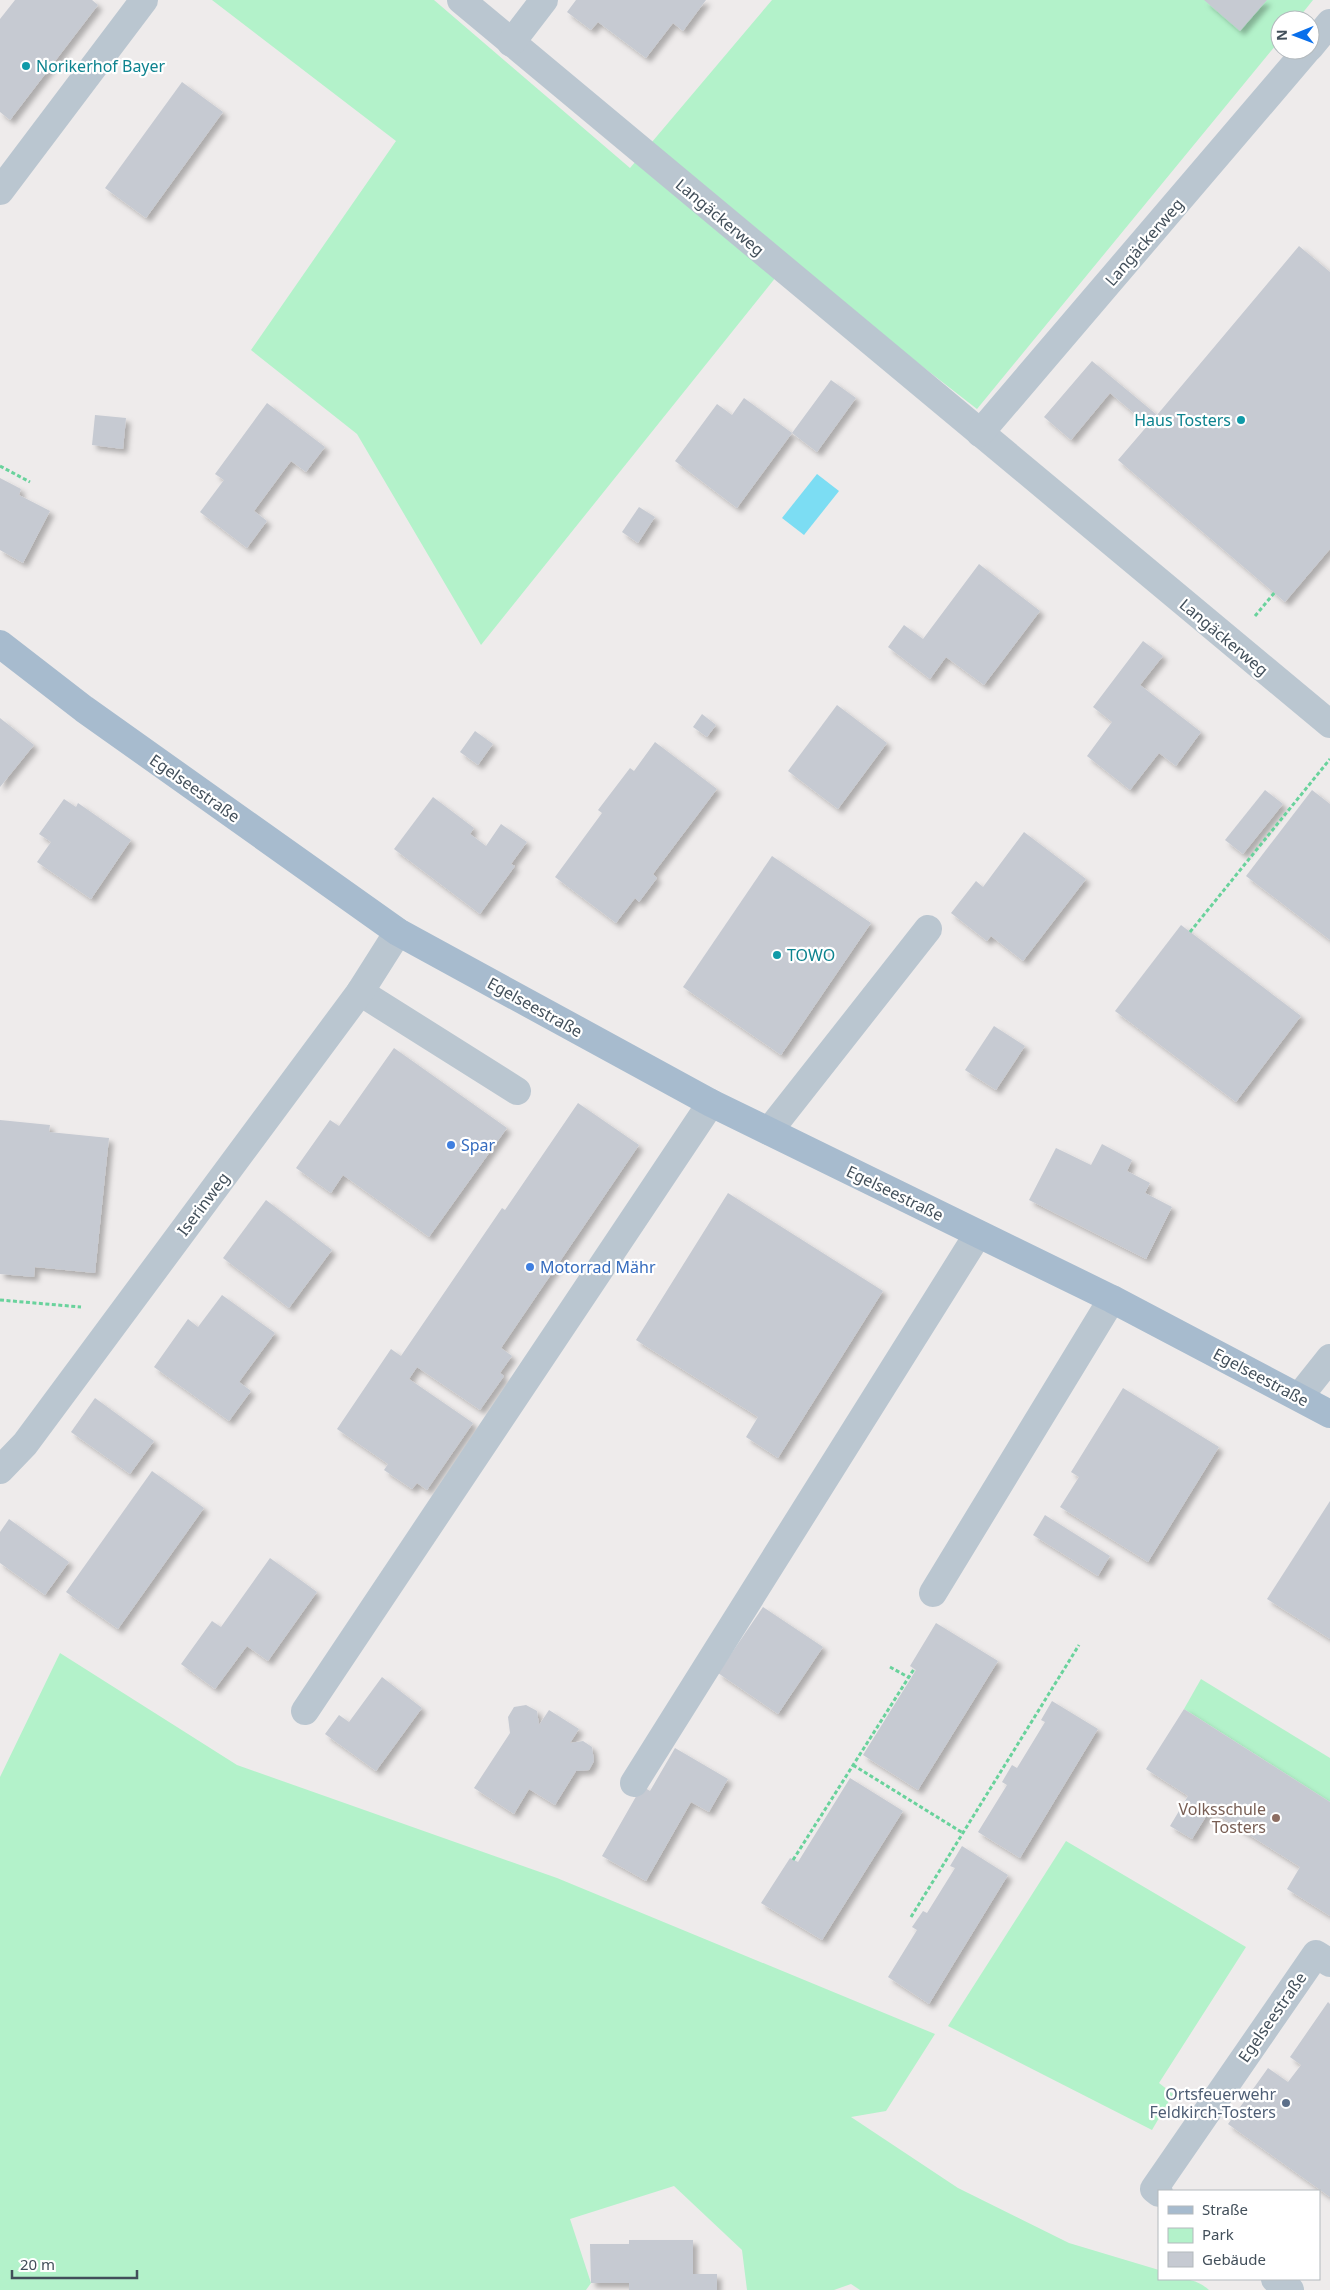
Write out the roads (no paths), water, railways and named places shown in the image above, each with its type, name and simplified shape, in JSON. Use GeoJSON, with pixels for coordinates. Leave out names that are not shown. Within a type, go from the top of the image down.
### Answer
{"type":"FeatureCollection","features":[{"type":"Feature","properties":{"kind":"main road","name":"Egelseestraße"},"geometry":{"type":"LineString","coordinates":[[0,644],[84,709],[398,932],[710,1103],[1112,1300],[1330,1414]]}},
{"type":"Feature","properties":{"kind":"street"},"geometry":{"type":"LineString","coordinates":[[0,191],[144,0]]}},
{"type":"Feature","properties":{"kind":"street","name":"Langäckerweg"},"geometry":{"type":"LineString","coordinates":[[460,0],[1330,724]]}},
{"type":"Feature","properties":{"kind":"street"},"geometry":{"type":"LineString","coordinates":[[511,43],[544,0]]}},
{"type":"Feature","properties":{"kind":"street"},"geometry":{"type":"LineString","coordinates":[[1320,35],[1330,23]]}},
{"type":"Feature","properties":{"kind":"street","name":"Langäckerweg"},"geometry":{"type":"LineString","coordinates":[[980,433],[1298,60]]}},
{"type":"Feature","properties":{"kind":"street"},"geometry":{"type":"LineString","coordinates":[[769,1131],[928,929]]}},
{"type":"Feature","properties":{"kind":"street","name":"Iserinweg"},"geometry":{"type":"LineString","coordinates":[[0,1470],[26,1444],[360,992],[398,932]]}},
{"type":"Feature","properties":{"kind":"street"},"geometry":{"type":"LineString","coordinates":[[360,992],[517,1091]]}},
{"type":"Feature","properties":{"kind":"street"},"geometry":{"type":"LineString","coordinates":[[305,1711],[710,1103]]}},
{"type":"Feature","properties":{"kind":"street"},"geometry":{"type":"LineString","coordinates":[[634,1783],[978,1234]]}},
{"type":"Feature","properties":{"kind":"street"},"geometry":{"type":"LineString","coordinates":[[933,1593],[1112,1300]]}},
{"type":"Feature","properties":{"kind":"street"},"geometry":{"type":"LineString","coordinates":[[1299,1397],[1330,1358]]}},
{"type":"Feature","properties":{"kind":"street","name":"Egelseestraße"},"geometry":{"type":"LineString","coordinates":[[1158,2192],[1154,2189],[1323,1958]]}},
{"type":"Feature","properties":{"kind":"street"},"geometry":{"type":"LineString","coordinates":[[1276,2280],[1290,2290]]}},
{"type":"Feature","properties":{"kind":"water"},"geometry":{"type":"Polygon","coordinates":[[[817,474],[839,491],[804,535],[782,518],[817,474]]]}},
{"type":"Feature","properties":{"kind":"place","name":"Norikerhof Bayer"},"geometry":{"type":"Point","coordinates":[26,66]}},
{"type":"Feature","properties":{"kind":"place","name":"Haus Tosters"},"geometry":{"type":"Point","coordinates":[1241,420]}},
{"type":"Feature","properties":{"kind":"place","name":"TOWO"},"geometry":{"type":"Point","coordinates":[777,955]}},
{"type":"Feature","properties":{"kind":"place","name":"Spar"},"geometry":{"type":"Point","coordinates":[451,1145]}},
{"type":"Feature","properties":{"kind":"place","name":"Motorrad Mähr"},"geometry":{"type":"Point","coordinates":[530,1267]}},
{"type":"Feature","properties":{"kind":"place","name":"Volksschule Tosters"},"geometry":{"type":"Point","coordinates":[1276,1818]}},
{"type":"Feature","properties":{"kind":"place","name":"Ortsfeuerwehr Feldkirch-Tosters"},"geometry":{"type":"Point","coordinates":[1286,2103]}}]}
